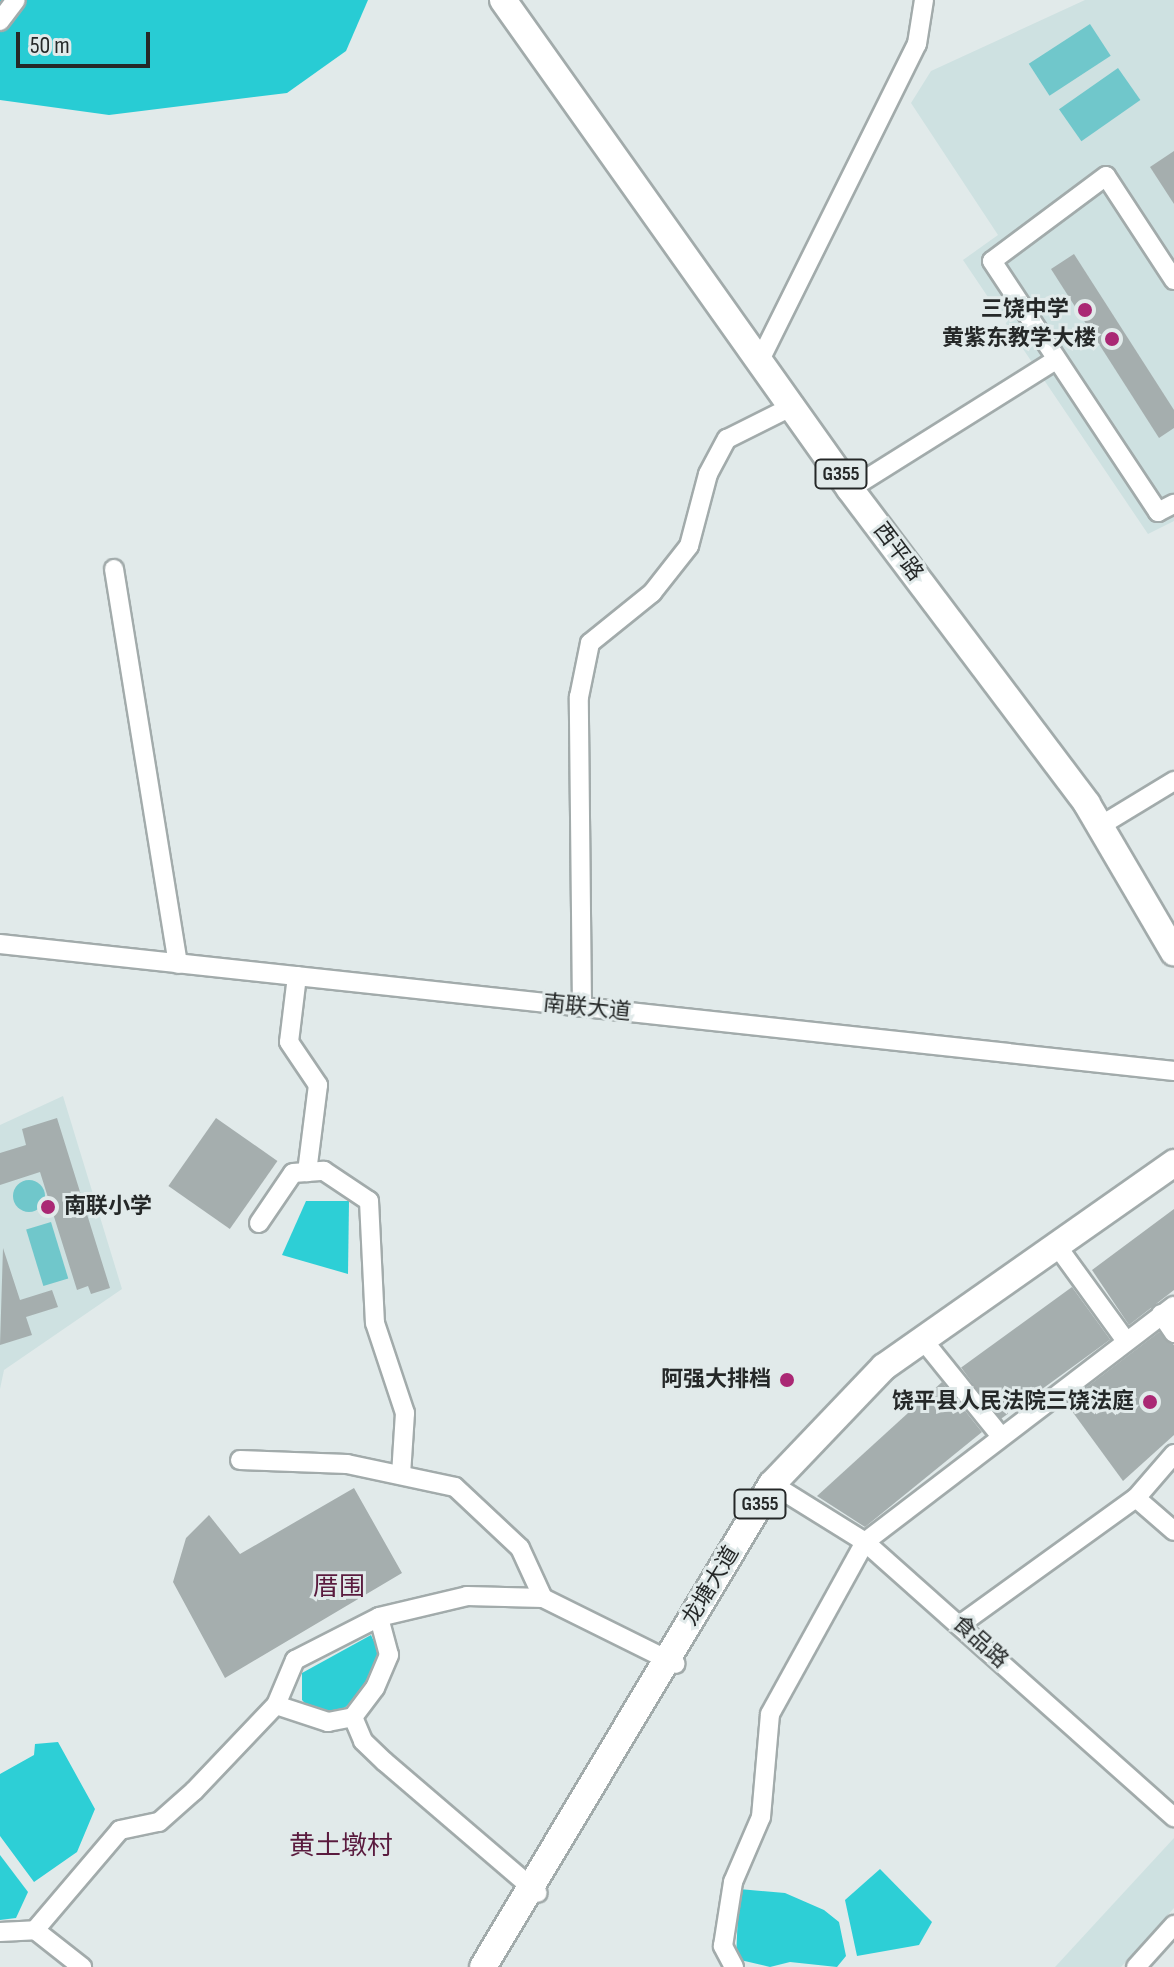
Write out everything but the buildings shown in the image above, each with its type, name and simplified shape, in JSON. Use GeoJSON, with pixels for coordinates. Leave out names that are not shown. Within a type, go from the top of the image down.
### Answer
{"type":"FeatureCollection","features":[{"type":"Feature","properties":{"kind":"highway","name":"西平路"},"geometry":{"type":"LineString","coordinates":[[503,0],[762,356],[850,489],[1100,826],[1174,952]]}},
{"type":"Feature","properties":{"kind":"highway","name":"龙塘大道"},"geometry":{"type":"LineString","coordinates":[[494,1967],[535,1890],[776,1487],[889,1373],[1174,1163]]}},
{"type":"Feature","properties":{"kind":"highway","name":"龙塘大道"},"geometry":{"type":"LineString","coordinates":[[1059,1249],[1174,1173]]}},
{"type":"Feature","properties":{"kind":"highway","name":"龙塘大道"},"geometry":{"type":"LineString","coordinates":[[483,1967],[535,1890]]}},
{"type":"Feature","properties":{"kind":"street"},"geometry":{"type":"LineString","coordinates":[[0,21],[16,0]]}},
{"type":"Feature","properties":{"kind":"street"},"geometry":{"type":"LineString","coordinates":[[762,356],[917,44],[924,0]]}},
{"type":"Feature","properties":{"kind":"street"},"geometry":{"type":"LineString","coordinates":[[1174,280],[1106,176],[992,261],[1158,512],[1174,504]]}},
{"type":"Feature","properties":{"kind":"street"},"geometry":{"type":"LineString","coordinates":[[850,489],[1056,360]]}},
{"type":"Feature","properties":{"kind":"street"},"geometry":{"type":"LineString","coordinates":[[582,1007],[579,697],[590,643],[652,593],[689,546],[708,474],[727,439],[795,405]]}},
{"type":"Feature","properties":{"kind":"street"},"geometry":{"type":"LineString","coordinates":[[114,569],[178,964]]}},
{"type":"Feature","properties":{"kind":"street"},"geometry":{"type":"LineString","coordinates":[[1100,826],[1174,781]]}},
{"type":"Feature","properties":{"kind":"street","name":"南联大道"},"geometry":{"type":"LineString","coordinates":[[0,944],[1174,1071]]}},
{"type":"Feature","properties":{"kind":"street"},"geometry":{"type":"LineString","coordinates":[[297,976],[289,1042],[318,1085],[307,1172]]}},
{"type":"Feature","properties":{"kind":"street"},"geometry":{"type":"LineString","coordinates":[[259,1223],[293,1173],[324,1171],[350,1183],[369,1201],[375,1323],[405,1413],[401,1475]]}},
{"type":"Feature","properties":{"kind":"street"},"geometry":{"type":"LineString","coordinates":[[1059,1249],[1126,1341]]}},
{"type":"Feature","properties":{"kind":"street"},"geometry":{"type":"LineString","coordinates":[[734,1967],[723,1946],[733,1882],[761,1817],[770,1714],[865,1542],[1000,1435],[1168,1310],[1174,1333]]}},
{"type":"Feature","properties":{"kind":"street"},"geometry":{"type":"LineString","coordinates":[[926,1343],[1000,1435]]}},
{"type":"Feature","properties":{"kind":"street"},"geometry":{"type":"LineString","coordinates":[[961,1624],[1136,1498],[1174,1454]]}},
{"type":"Feature","properties":{"kind":"street"},"geometry":{"type":"LineString","coordinates":[[240,1460],[347,1464],[455,1487],[520,1548],[543,1598]]}},
{"type":"Feature","properties":{"kind":"street","name":"食品路"},"geometry":{"type":"LineString","coordinates":[[776,1487],[865,1542],[961,1624],[1174,1817]]}},
{"type":"Feature","properties":{"kind":"street"},"geometry":{"type":"LineString","coordinates":[[1136,1498],[1174,1531]]}},
{"type":"Feature","properties":{"kind":"street"},"geometry":{"type":"LineString","coordinates":[[35,1930],[120,1830],[159,1822],[276,1705],[295,1660],[379,1617],[467,1596],[543,1598],[672,1662]]}},
{"type":"Feature","properties":{"kind":"street"},"geometry":{"type":"LineString","coordinates":[[276,1705],[328,1722],[353,1717],[375,1688],[389,1655],[379,1617]]}},
{"type":"Feature","properties":{"kind":"street"},"geometry":{"type":"LineString","coordinates":[[295,1660],[298,1711]]}},
{"type":"Feature","properties":{"kind":"street"},"geometry":{"type":"LineString","coordinates":[[353,1717],[363,1741],[385,1762],[535,1890]]}},
{"type":"Feature","properties":{"kind":"street"},"geometry":{"type":"LineString","coordinates":[[1136,1967],[1174,1925]]}},
{"type":"Feature","properties":{"kind":"street"},"geometry":{"type":"LineString","coordinates":[[0,1932],[35,1930],[82,1967]]}},
{"type":"Feature","properties":{"kind":"shaded area"},"geometry":{"type":"Polygon","coordinates":[[[0,0],[368,0],[346,51],[287,93],[109,115],[0,100],[0,0]]]}},
{"type":"Feature","properties":{"kind":"shaded area","name":"三饶中学"},"geometry":{"type":"Polygon","coordinates":[[[1085,0],[1174,0],[1174,521],[1148,534],[963,260],[998,235],[911,103],[931,71],[1085,0]]]}},
{"type":"Feature","properties":{"kind":"shaded area"},"geometry":{"type":"Polygon","coordinates":[[[1090,24],[1111,56],[1049,96],[1029,64],[1090,24]]]}},
{"type":"Feature","properties":{"kind":"shaded area"},"geometry":{"type":"Polygon","coordinates":[[[1118,68],[1140,100],[1081,141],[1059,109],[1118,68]]]}},
{"type":"Feature","properties":{"kind":"shaded area","name":"南联小学"},"geometry":{"type":"Polygon","coordinates":[[[63,1096],[122,1289],[4,1370],[0,1389],[0,1125],[63,1096]]]}},
{"type":"Feature","properties":{"kind":"shaded area"},"geometry":{"type":"Polygon","coordinates":[[[29,1180],[40,1185],[45,1196],[40,1207],[29,1212],[18,1207],[13,1196],[18,1185],[29,1180]]]}},
{"type":"Feature","properties":{"kind":"shaded area"},"geometry":{"type":"Polygon","coordinates":[[[306,1201],[349,1201],[348,1274],[282,1255],[306,1201]]]}},
{"type":"Feature","properties":{"kind":"shaded area"},"geometry":{"type":"Polygon","coordinates":[[[51,1222],[68,1278],[43,1286],[26,1230],[51,1222]]]}},
{"type":"Feature","properties":{"kind":"shaded area"},"geometry":{"type":"Polygon","coordinates":[[[371,1635],[381,1657],[363,1692],[335,1716],[312,1711],[302,1700],[302,1673],[371,1635]]]}},
{"type":"Feature","properties":{"kind":"shaded area"},"geometry":{"type":"Polygon","coordinates":[[[58,1742],[95,1809],[77,1852],[34,1882],[0,1836],[0,1774],[34,1755],[35,1744],[58,1742]]]}},
{"type":"Feature","properties":{"kind":"shaded area"},"geometry":{"type":"Polygon","coordinates":[[[1174,1838],[1174,1908],[1121,1967],[1055,1967],[1174,1838]]]}},
{"type":"Feature","properties":{"kind":"shaded area"},"geometry":{"type":"Polygon","coordinates":[[[0,1855],[28,1892],[16,1918],[0,1920],[0,1855]]]}},
{"type":"Feature","properties":{"kind":"shaded area"},"geometry":{"type":"Polygon","coordinates":[[[880,1869],[932,1922],[919,1945],[857,1956],[845,1900],[880,1869]]]}},
{"type":"Feature","properties":{"kind":"shaded area"},"geometry":{"type":"Polygon","coordinates":[[[739,1889],[785,1893],[824,1910],[839,1922],[846,1956],[837,1967],[790,1962],[770,1967],[736,1959],[739,1889]]]}},
{"type":"Feature","properties":{"kind":"place","name":"三饶中学"},"geometry":{"type":"Point","coordinates":[1085,310]}},
{"type":"Feature","properties":{"kind":"place","name":"黄紫东教学大楼"},"geometry":{"type":"Point","coordinates":[1112,339]}},
{"type":"Feature","properties":{"kind":"place","name":"南联小学"},"geometry":{"type":"Point","coordinates":[48,1207]}},
{"type":"Feature","properties":{"kind":"place","name":"阿强大排档"},"geometry":{"type":"Point","coordinates":[787,1380]}},
{"type":"Feature","properties":{"kind":"place","name":"饶平县人民法院三饶法庭"},"geometry":{"type":"Point","coordinates":[1150,1402]}},
{"type":"Feature","properties":{"kind":"district","name":"厝围"},"geometry":{"type":"Point","coordinates":[339,1588]}},
{"type":"Feature","properties":{"kind":"district","name":"黄土墩村"},"geometry":{"type":"Point","coordinates":[341,1847]}}]}
